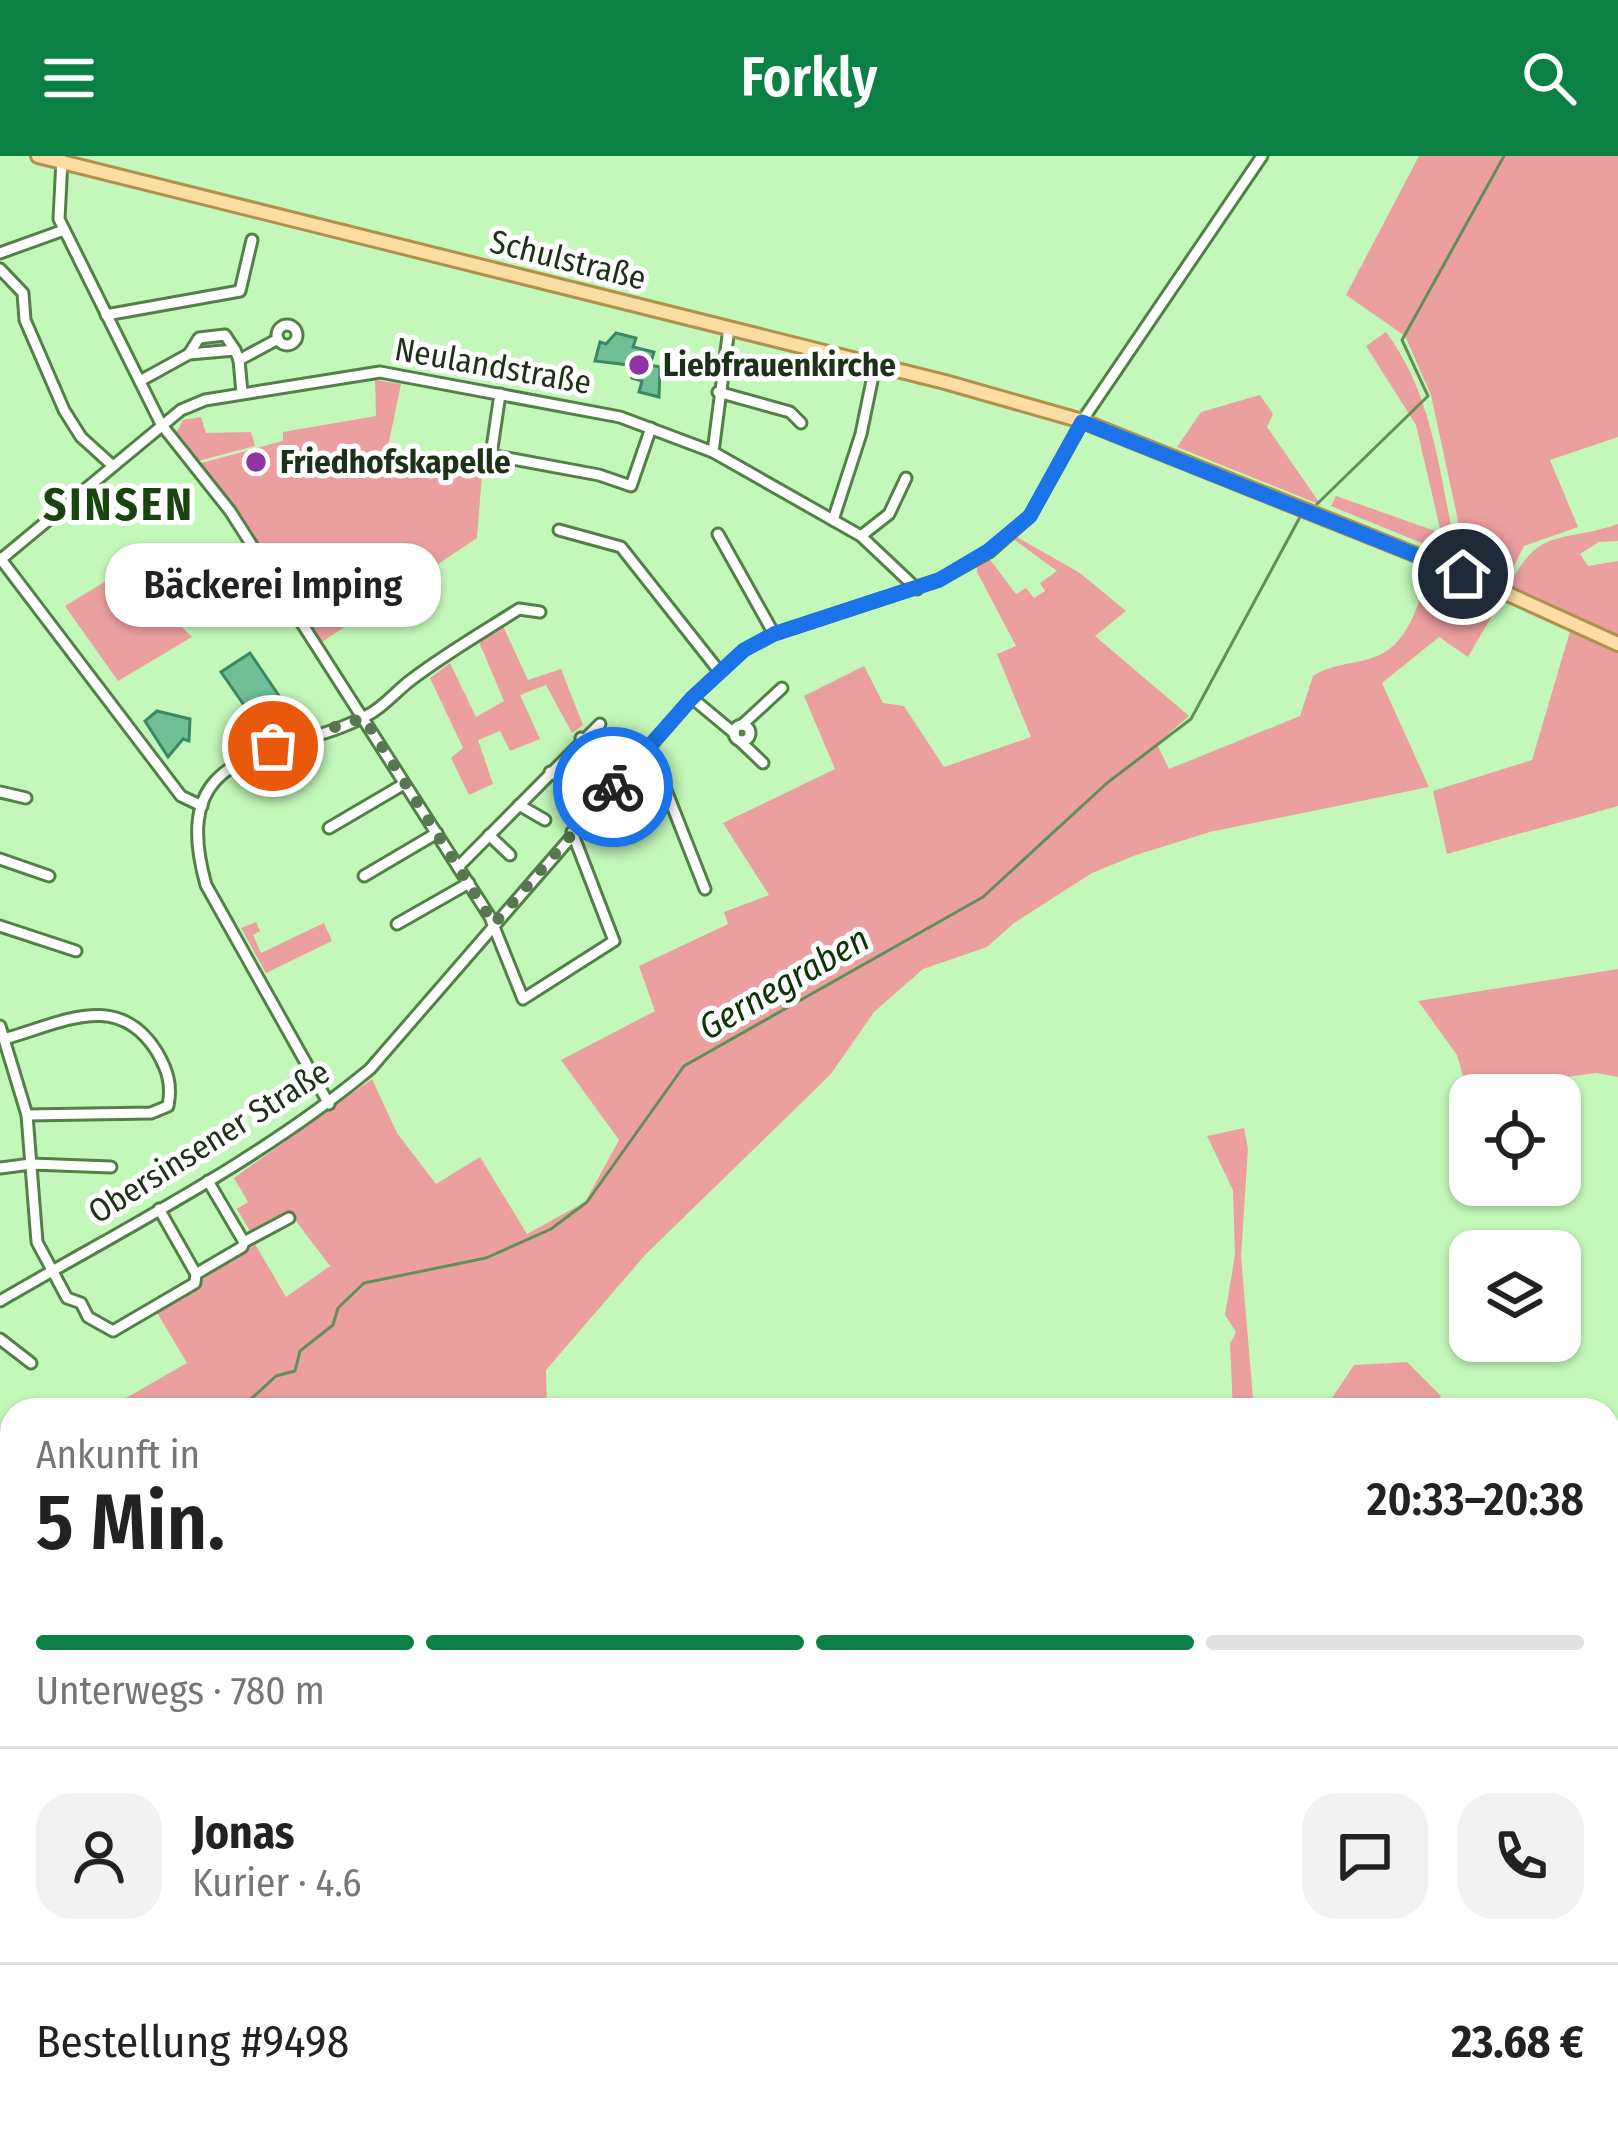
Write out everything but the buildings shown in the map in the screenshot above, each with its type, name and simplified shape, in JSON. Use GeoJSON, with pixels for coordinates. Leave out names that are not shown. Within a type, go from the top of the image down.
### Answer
{"type":"FeatureCollection","features":[{"type":"Feature","properties":{"kind":"main road","name":"Schulstraße"},"geometry":{"type":"LineString","coordinates":[[38,156],[729,328],[1082,422],[1483,583],[1618,644]]}},
{"type":"Feature","properties":{"kind":"street","name":"Obersinsener Straße"},"geometry":{"type":"LineString","coordinates":[[0,1301],[208,1181],[329,1103],[370,1069],[572,832],[719,671],[774,634],[917,590],[973,562],[1030,516],[1082,422],[1262,156]]}},
{"type":"Feature","properties":{"kind":"street"},"geometry":{"type":"LineString","coordinates":[[62,160],[59,219],[161,424],[230,511],[469,883],[494,924],[523,999],[614,941],[572,832]]}},
{"type":"Feature","properties":{"kind":"street"},"geometry":{"type":"LineString","coordinates":[[0,253],[64,230]]}},
{"type":"Feature","properties":{"kind":"street"},"geometry":{"type":"LineString","coordinates":[[106,315],[240,291],[252,240]]}},
{"type":"Feature","properties":{"kind":"street"},"geometry":{"type":"LineString","coordinates":[[0,269],[23,293],[25,320],[64,410],[81,437],[113,466]]}},
{"type":"Feature","properties":{"kind":"street"},"geometry":{"type":"LineString","coordinates":[[713,452],[729,328]]}},
{"type":"Feature","properties":{"kind":"street"},"geometry":{"type":"LineString","coordinates":[[140,381],[189,353],[237,355],[278,339]]}},
{"type":"Feature","properties":{"kind":"street"},"geometry":{"type":"LineString","coordinates":[[237,355],[242,393]]}},
{"type":"Feature","properties":{"kind":"street"},"geometry":{"type":"LineString","coordinates":[[833,520],[861,434],[875,366]]}},
{"type":"Feature","properties":{"kind":"street","name":"Neulandstraße"},"geometry":{"type":"LineString","coordinates":[[0,559],[161,424],[205,400],[380,372],[651,428],[713,452],[861,536],[917,590]]}},
{"type":"Feature","properties":{"kind":"street"},"geometry":{"type":"LineString","coordinates":[[718,392],[790,412],[801,423]]}},
{"type":"Feature","properties":{"kind":"street"},"geometry":{"type":"LineString","coordinates":[[500,394],[491,455],[599,475],[632,486],[651,428]]}},
{"type":"Feature","properties":{"kind":"street"},"geometry":{"type":"LineString","coordinates":[[861,536],[889,514],[906,478]]}},
{"type":"Feature","properties":{"kind":"street"},"geometry":{"type":"LineString","coordinates":[[559,530],[621,547],[719,671]]}},
{"type":"Feature","properties":{"kind":"street"},"geometry":{"type":"LineString","coordinates":[[718,534],[774,634]]}},
{"type":"Feature","properties":{"kind":"street"},"geometry":{"type":"LineString","coordinates":[[0,559],[181,796],[202,806]]}},
{"type":"Feature","properties":{"kind":"street"},"geometry":{"type":"LineString","coordinates":[[329,1103],[206,885],[196,850],[202,806],[237,762],[364,718],[407,682],[519,608],[540,612]]}},
{"type":"Feature","properties":{"kind":"street"},"geometry":{"type":"LineString","coordinates":[[739,733],[782,688]]}},
{"type":"Feature","properties":{"kind":"street"},"geometry":{"type":"LineString","coordinates":[[692,698],[739,733],[763,763]]}},
{"type":"Feature","properties":{"kind":"street"},"geometry":{"type":"LineString","coordinates":[[458,867],[581,738],[600,724]]}},
{"type":"Feature","properties":{"kind":"street"},"geometry":{"type":"LineString","coordinates":[[581,738],[607,753]]}},
{"type":"Feature","properties":{"kind":"street"},"geometry":{"type":"LineString","coordinates":[[649,747],[705,889]]}},
{"type":"Feature","properties":{"kind":"street"},"geometry":{"type":"LineString","coordinates":[[550,772],[572,785]]}},
{"type":"Feature","properties":{"kind":"street"},"geometry":{"type":"LineString","coordinates":[[329,828],[404,784]]}},
{"type":"Feature","properties":{"kind":"street"},"geometry":{"type":"LineString","coordinates":[[0,792],[26,798]]}},
{"type":"Feature","properties":{"kind":"street"},"geometry":{"type":"LineString","coordinates":[[518,805],[545,820]]}},
{"type":"Feature","properties":{"kind":"street"},"geometry":{"type":"LineString","coordinates":[[364,876],[437,833]]}},
{"type":"Feature","properties":{"kind":"street"},"geometry":{"type":"LineString","coordinates":[[489,835],[510,855]]}},
{"type":"Feature","properties":{"kind":"street"},"geometry":{"type":"LineString","coordinates":[[0,859],[49,876]]}},
{"type":"Feature","properties":{"kind":"street"},"geometry":{"type":"LineString","coordinates":[[397,924],[469,883]]}},
{"type":"Feature","properties":{"kind":"street"},"geometry":{"type":"LineString","coordinates":[[0,926],[76,951]]}},
{"type":"Feature","properties":{"kind":"street"},"geometry":{"type":"LineString","coordinates":[[4,1039],[98,1013],[124,1017],[140,1029],[172,1086],[168,1106],[151,1113],[27,1115]]}},
{"type":"Feature","properties":{"kind":"street"},"geometry":{"type":"LineString","coordinates":[[0,1026],[27,1115],[37,1242],[67,1298],[81,1303],[88,1317],[113,1331],[195,1283],[196,1274],[158,1209]]}},
{"type":"Feature","properties":{"kind":"street"},"geometry":{"type":"LineString","coordinates":[[0,1168],[31,1164],[111,1167]]}},
{"type":"Feature","properties":{"kind":"street"},"geometry":{"type":"LineString","coordinates":[[208,1181],[244,1242]]}},
{"type":"Feature","properties":{"kind":"street"},"geometry":{"type":"LineString","coordinates":[[196,1274],[289,1218]]}},
{"type":"Feature","properties":{"kind":"street"},"geometry":{"type":"LineString","coordinates":[[0,1339],[31,1363]]}},
{"type":"Feature","properties":{"kind":"shaded area"},"geometry":{"type":"Polygon","coordinates":[[[1419,156],[1618,156],[1618,437],[1550,460],[1578,527],[1524,546],[1505,584],[1468,567],[1431,395],[1405,336],[1346,295],[1419,156]]]}},
{"type":"Feature","properties":{"kind":"shaded area"},"geometry":{"type":"Polygon","coordinates":[[[1386,332],[1425,409],[1456,551],[1451,555],[1331,506],[1336,496],[1441,533],[1416,425],[1366,346],[1386,332]]]}},
{"type":"Feature","properties":{"kind":"shaded area"},"geometry":{"type":"Polygon","coordinates":[[[375,380],[401,384],[385,461],[483,462],[477,538],[319,644],[198,464],[283,441],[283,432],[376,416],[375,380]]]}},
{"type":"Feature","properties":{"kind":"shaded area"},"geometry":{"type":"Polygon","coordinates":[[[1260,395],[1273,414],[1267,427],[1321,505],[1177,447],[1201,412],[1260,395]]]}},
{"type":"Feature","properties":{"kind":"shaded area"},"geometry":{"type":"Polygon","coordinates":[[[201,417],[206,433],[251,432],[255,446],[198,461],[176,433],[183,420],[201,417]]]}},
{"type":"Feature","properties":{"kind":"shaded area"},"geometry":{"type":"Polygon","coordinates":[[[1618,524],[1618,541],[1599,542],[1580,554],[1588,566],[1618,561],[1618,636],[1509,586],[1542,545],[1618,524]]]}},
{"type":"Feature","properties":{"kind":"shaded area"},"geometry":{"type":"Polygon","coordinates":[[[1012,538],[1080,573],[1126,611],[1095,636],[1189,716],[1157,744],[1169,769],[1300,716],[1313,676],[1369,659],[1394,645],[1410,622],[1431,566],[1504,595],[1468,657],[1439,637],[1382,683],[1429,787],[1210,832],[1136,855],[1092,873],[1014,923],[987,947],[923,969],[874,1012],[831,1074],[646,1254],[546,1370],[547,1398],[126,1398],[187,1363],[156,1311],[202,1284],[205,1273],[255,1244],[286,1297],[330,1266],[289,1212],[251,1233],[237,1209],[248,1202],[234,1178],[372,1079],[397,1133],[436,1184],[480,1157],[527,1234],[585,1202],[619,1140],[561,1060],[655,1011],[639,966],[728,924],[724,912],[769,895],[723,823],[835,769],[804,696],[864,666],[883,703],[904,706],[944,767],[1031,737],[997,654],[1016,646],[977,564],[988,557],[1016,594],[1026,588],[1034,598],[1045,591],[1040,583],[1057,571],[1012,538]]]}},
{"type":"Feature","properties":{"kind":"shaded area"},"geometry":{"type":"Polygon","coordinates":[[[124,570],[192,637],[118,681],[65,606],[124,570]]]}},
{"type":"Feature","properties":{"kind":"shaded area"},"geometry":{"type":"Polygon","coordinates":[[[503,626],[528,680],[561,669],[583,725],[572,733],[546,685],[520,695],[540,739],[510,751],[500,731],[478,740],[493,784],[469,795],[451,758],[463,748],[430,678],[450,663],[476,717],[504,701],[479,642],[503,626]]]}},
{"type":"Feature","properties":{"kind":"shaded area"},"geometry":{"type":"Polygon","coordinates":[[[1571,628],[1618,649],[1618,806],[1447,854],[1433,791],[1532,760],[1571,628]]]}},
{"type":"Feature","properties":{"kind":"shaded area"},"geometry":{"type":"Polygon","coordinates":[[[256,922],[260,931],[253,935],[261,953],[324,923],[332,941],[266,973],[241,928],[256,922]]]}},
{"type":"Feature","properties":{"kind":"shaded area"},"geometry":{"type":"Polygon","coordinates":[[[1618,969],[1618,1077],[1462,1074],[1457,1055],[1418,1001],[1618,969]]]}},
{"type":"Feature","properties":{"kind":"shaded area"},"geometry":{"type":"Polygon","coordinates":[[[1244,1128],[1248,1149],[1241,1256],[1253,1398],[1232,1398],[1230,1344],[1236,1332],[1225,1315],[1235,1255],[1233,1190],[1207,1136],[1244,1128]]]}},
{"type":"Feature","properties":{"kind":"shaded area"},"geometry":{"type":"Polygon","coordinates":[[[1407,1362],[1441,1396],[1332,1398],[1354,1365],[1407,1362]]]}},
{"type":"Feature","properties":{"kind":"waterway","name":"Gernegraben"},"geometry":{"type":"LineString","coordinates":[[1317,504],[1428,396],[1402,340],[1504,156]]}},
{"type":"Feature","properties":{"kind":"waterway","name":"Gernegraben"},"geometry":{"type":"LineString","coordinates":[[252,1398],[276,1376],[295,1371],[300,1351],[333,1325],[338,1308],[364,1283],[486,1258],[551,1229],[587,1202],[684,1066],[983,897],[1107,783],[1191,719],[1300,517]]}},
{"type":"Feature","properties":{"kind":"way so far"},"geometry":{"type":"LineString","coordinates":[[273,746],[364,718],[494,924],[613,787]]}},
{"type":"Feature","properties":{"kind":"place","name":"Liebfrauenkirche"},"geometry":{"type":"Point","coordinates":[639,365]}},
{"type":"Feature","properties":{"kind":"place","name":"Friedhofskapelle"},"geometry":{"type":"Point","coordinates":[256,462]}},
{"type":"Feature","properties":{"kind":"place","name":"Bäckerei Imping"},"geometry":{"type":"Point","coordinates":[273,746]}},
{"type":"Feature","properties":{"kind":"district","name":"SINSEN"},"geometry":{"type":"Point","coordinates":[119,505]}},
{"type":"Feature","properties":{"kind":"route"},"geometry":{"type":"LineString","coordinates":[[613,787],[692,698],[744,650],[774,634],[917,590],[988,551],[1030,516],[1082,422],[1463,574]]}}]}
